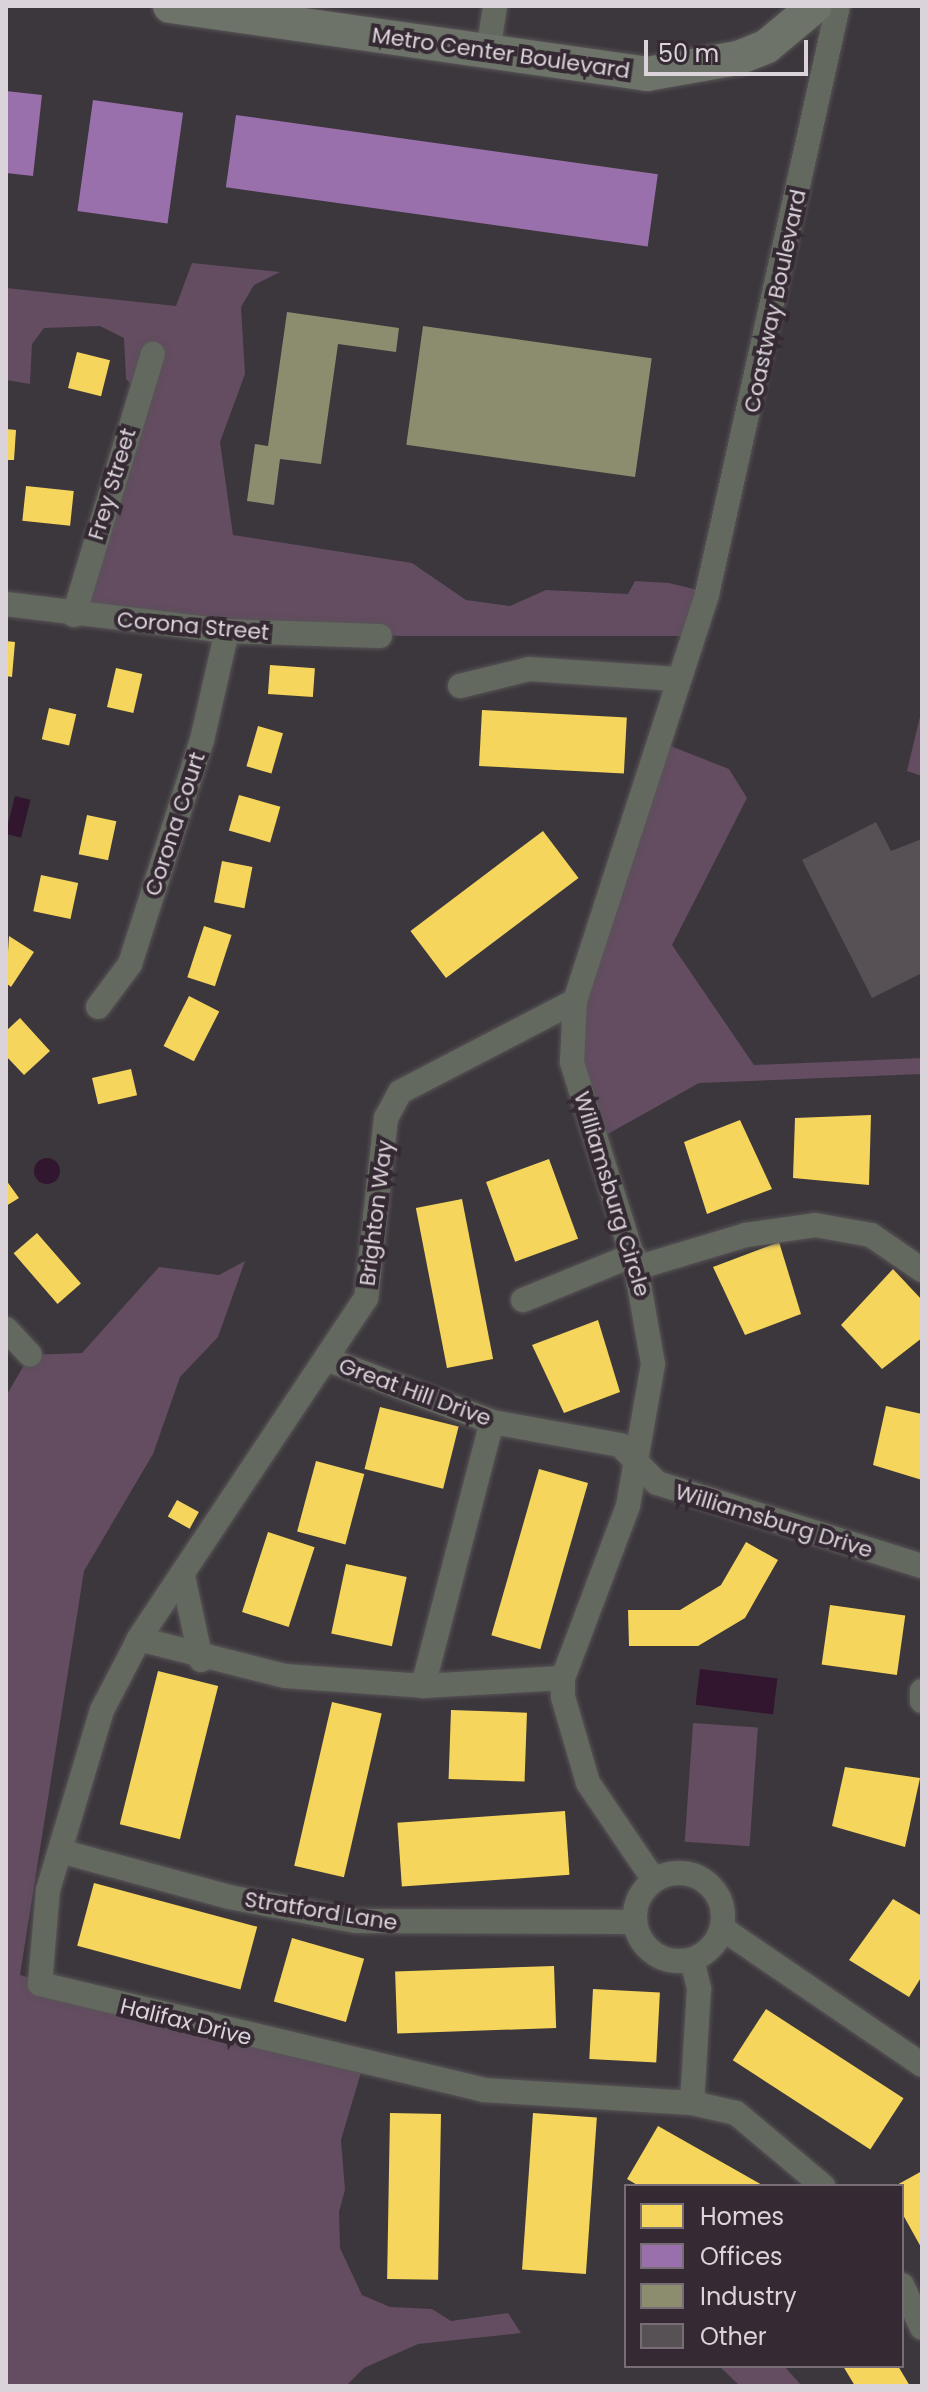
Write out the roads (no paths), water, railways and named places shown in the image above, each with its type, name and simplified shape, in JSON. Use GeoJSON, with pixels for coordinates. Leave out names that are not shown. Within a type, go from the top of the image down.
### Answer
{"type":"FeatureCollection","features":[{"type":"Feature","properties":{"kind":"street","name":"Metro Center Boulevard"},"geometry":{"type":"LineString","coordinates":[[170,6],[488,52],[678,73],[767,46],[815,6]]}},
{"type":"Feature","properties":{"kind":"street"},"geometry":{"type":"LineString","coordinates":[[488,52],[495,6]]}},
{"type":"Feature","properties":{"kind":"street","name":"Coastway Boulevard"},"geometry":{"type":"LineString","coordinates":[[707,594],[838,6]]}},
{"type":"Feature","properties":{"kind":"street","name":"Frey Street"},"geometry":{"type":"LineString","coordinates":[[74,615],[153,354]]}},
{"type":"Feature","properties":{"kind":"street","name":"Williamsburg Circle"},"geometry":{"type":"LineString","coordinates":[[563,1678],[639,1458],[653,1364],[634,1261],[572,1062],[575,1001],[707,594]]}},
{"type":"Feature","properties":{"kind":"street","name":"Corona Street"},"geometry":{"type":"LineString","coordinates":[[6,604],[74,615],[227,631],[380,636]]}},
{"type":"Feature","properties":{"kind":"street","name":"Corona Court"},"geometry":{"type":"LineString","coordinates":[[98,1007],[130,964],[202,740],[227,631]]}},
{"type":"Feature","properties":{"kind":"street"},"geometry":{"type":"LineString","coordinates":[[460,686],[529,669],[677,679]]}},
{"type":"Feature","properties":{"kind":"street","name":"Brighton Way"},"geometry":{"type":"LineString","coordinates":[[139,1639],[329,1360],[366,1298],[386,1118],[400,1092],[575,1001]]}},
{"type":"Feature","properties":{"kind":"street"},"geometry":{"type":"LineString","coordinates":[[523,1300],[634,1261],[746,1235],[815,1225],[871,1235],[922,1270]]}},
{"type":"Feature","properties":{"kind":"street"},"geometry":{"type":"LineString","coordinates":[[6,1329],[30,1355]]}},
{"type":"Feature","properties":{"kind":"street","name":"Great Hill Drive"},"geometry":{"type":"LineString","coordinates":[[329,1360],[492,1422],[620,1445],[639,1458]]}},
{"type":"Feature","properties":{"kind":"street"},"geometry":{"type":"LineString","coordinates":[[423,1686],[492,1422]]}},
{"type":"Feature","properties":{"kind":"street","name":"Williamsburg Drive"},"geometry":{"type":"LineString","coordinates":[[639,1458],[657,1483],[922,1566]]}},
{"type":"Feature","properties":{"kind":"street"},"geometry":{"type":"LineString","coordinates":[[183,1576],[201,1660]]}},
{"type":"Feature","properties":{"kind":"street"},"geometry":{"type":"LineString","coordinates":[[139,1639],[201,1660],[285,1676],[423,1686],[563,1678],[588,1783],[654,1880]]}},
{"type":"Feature","properties":{"kind":"street","name":"Halifax Drive"},"geometry":{"type":"LineString","coordinates":[[139,1639],[102,1710],[48,1890],[40,1984],[484,2090],[692,2103]]}},
{"type":"Feature","properties":{"kind":"street"},"geometry":{"type":"LineString","coordinates":[[922,1691],[922,1701]]}},
{"type":"Feature","properties":{"kind":"street","name":"Stratford Lane"},"geometry":{"type":"LineString","coordinates":[[60,1851],[229,1897],[356,1921],[635,1922]]}},
{"type":"Feature","properties":{"kind":"street"},"geometry":{"type":"LineString","coordinates":[[680,1871],[706,1880],[723,1902],[723,1929],[712,1949],[692,1960],[655,1954],[635,1922],[636,1906],[654,1880],[680,1871]]}},
{"type":"Feature","properties":{"kind":"street"},"geometry":{"type":"LineString","coordinates":[[723,1929],[922,2065]]}},
{"type":"Feature","properties":{"kind":"street"},"geometry":{"type":"LineString","coordinates":[[692,1960],[699,1989],[692,2103],[736,2113],[821,2184]]}},
{"type":"Feature","properties":{"kind":"street"},"geometry":{"type":"LineString","coordinates":[[904,2289],[922,2328]]}}]}
